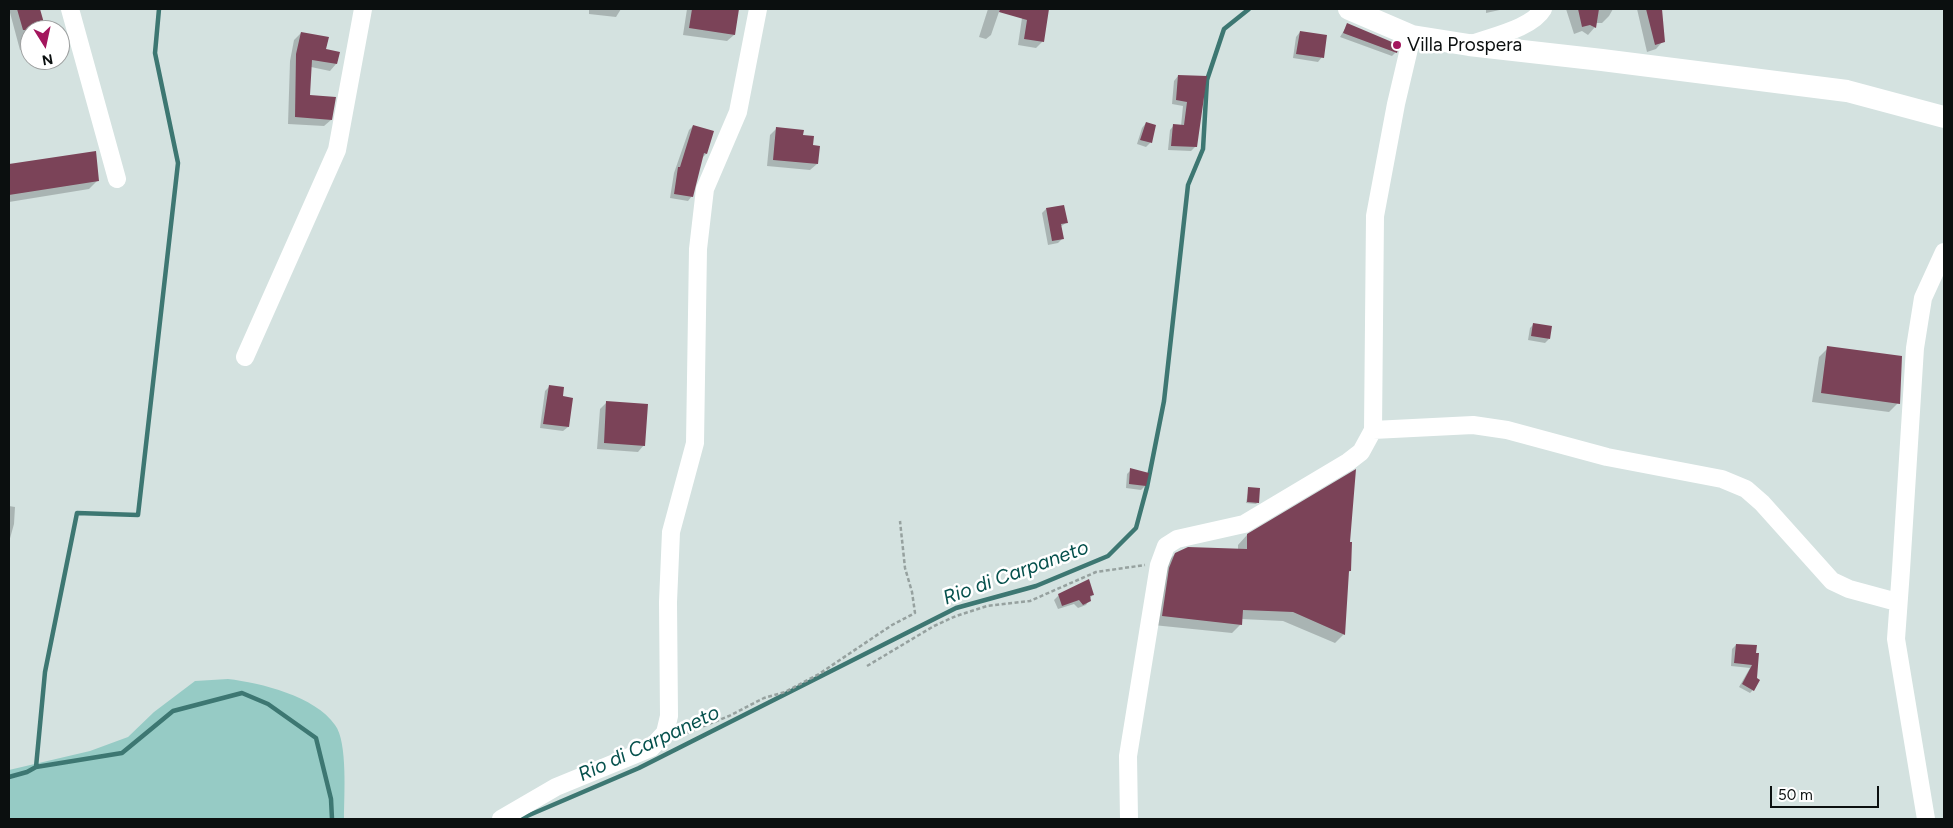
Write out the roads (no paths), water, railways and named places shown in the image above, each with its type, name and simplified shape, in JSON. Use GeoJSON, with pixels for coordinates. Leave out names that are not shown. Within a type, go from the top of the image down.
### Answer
{"type":"FeatureCollection","features":[{"type":"Feature","properties":{"kind":"main road"},"geometry":{"type":"LineString","coordinates":[[1349,9],[1412,36],[1470,45],[1846,91],[1944,117]]}},
{"type":"Feature","properties":{"kind":"street"},"geometry":{"type":"LineString","coordinates":[[70,9],[117,178]]}},
{"type":"Feature","properties":{"kind":"street"},"geometry":{"type":"LineString","coordinates":[[245,357],[337,150],[363,9]]}},
{"type":"Feature","properties":{"kind":"street"},"geometry":{"type":"LineString","coordinates":[[501,819],[556,787],[651,748],[664,733],[669,716],[668,602],[671,532],[695,443],[698,249],[705,189],[738,112],[758,9]]}},
{"type":"Feature","properties":{"kind":"street"},"geometry":{"type":"LineString","coordinates":[[1470,45],[1523,26],[1539,17],[1543,9]]}},
{"type":"Feature","properties":{"kind":"street"},"geometry":{"type":"LineString","coordinates":[[1129,819],[1128,756],[1158,565],[1166,546],[1177,539],[1244,524],[1348,462],[1361,452],[1372,430],[1375,216],[1396,104],[1412,36]]}},
{"type":"Feature","properties":{"kind":"street"},"geometry":{"type":"LineString","coordinates":[[1926,819],[1896,639],[1897,602],[1915,348],[1923,298],[1944,252]]}},
{"type":"Feature","properties":{"kind":"street"},"geometry":{"type":"LineString","coordinates":[[1372,430],[1473,426],[1498,429],[1607,457],[1722,480],[1746,489],[1762,502],[1816,566],[1832,581],[1849,589],[1897,602]]}},
{"type":"Feature","properties":{"kind":"waterway"},"geometry":{"type":"LineString","coordinates":[[9,777],[27,772],[36,767],[45,672],[77,513],[138,515],[178,163],[155,53],[159,9]]}},
{"type":"Feature","properties":{"kind":"waterway","name":"Rio di Carpaneto"},"geometry":{"type":"LineString","coordinates":[[520,819],[639,768],[956,608],[1036,586],[1108,556],[1136,528],[1147,487],[1164,401],[1188,185],[1203,149],[1207,80],[1224,29],[1249,9]]}},
{"type":"Feature","properties":{"kind":"waterway","name":"Rio di Carpaneto"},"geometry":{"type":"LineString","coordinates":[[36,767],[122,753],[173,711],[242,693],[268,704],[316,738],[331,799],[332,819]]}},
{"type":"Feature","properties":{"kind":"place","name":"Villa Prospera"},"geometry":{"type":"Point","coordinates":[1397,45]}}]}
